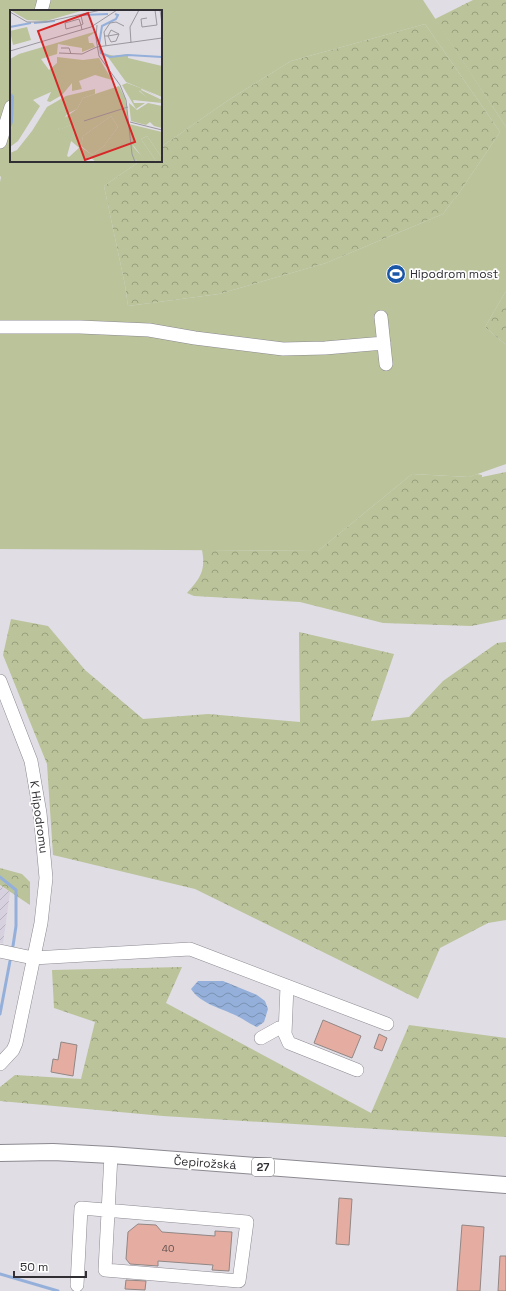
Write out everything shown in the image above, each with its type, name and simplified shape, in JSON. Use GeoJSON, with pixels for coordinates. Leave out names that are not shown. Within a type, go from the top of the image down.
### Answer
{"type":"FeatureCollection","features":[{"type":"Feature","properties":{"kind":"main road","name":"Čepirožská"},"geometry":{"type":"LineString","coordinates":[[0,1153],[46,1152],[111,1155],[506,1185]]}},
{"type":"Feature","properties":{"kind":"street"},"geometry":{"type":"LineString","coordinates":[[41,10],[44,0]]}},
{"type":"Feature","properties":{"kind":"street"},"geometry":{"type":"LineString","coordinates":[[0,142],[10,110]]}},
{"type":"Feature","properties":{"kind":"street"},"geometry":{"type":"LineString","coordinates":[[381,317],[386,364]]}},
{"type":"Feature","properties":{"kind":"street"},"geometry":{"type":"LineString","coordinates":[[0,327],[80,327],[149,330],[195,338],[283,349],[325,348],[384,343]]}},
{"type":"Feature","properties":{"kind":"street","name":"K Hipodromu"},"geometry":{"type":"LineString","coordinates":[[0,681],[30,761],[40,813],[46,878],[41,923],[16,1044],[0,1064]]}},
{"type":"Feature","properties":{"kind":"street"},"geometry":{"type":"LineString","coordinates":[[0,951],[33,958],[190,949],[387,1024]]}},
{"type":"Feature","properties":{"kind":"street"},"geometry":{"type":"LineString","coordinates":[[287,986],[284,1034],[289,1043],[357,1070]]}},
{"type":"Feature","properties":{"kind":"street"},"geometry":{"type":"LineString","coordinates":[[260,1038],[279,1028],[285,1027]]}},
{"type":"Feature","properties":{"kind":"street"},"geometry":{"type":"LineString","coordinates":[[76,1284],[81,1208],[108,1209],[247,1222],[239,1281],[105,1270],[108,1209],[111,1155]]}},
{"type":"Feature","properties":{"kind":"shaded area"},"geometry":{"type":"Polygon","coordinates":[[[0,886],[10,892],[3,943],[0,943],[0,886]]]}},
{"type":"Feature","properties":{"kind":"green space","name":"Hipodrom most"},"geometry":{"type":"Polygon","coordinates":[[[0,0],[423,0],[506,127],[506,291],[485,327],[506,345],[506,464],[469,477],[412,474],[318,551],[0,549],[0,0]],[[10,10],[10,162],[139,162],[104,186],[128,306],[219,294],[326,263],[443,214],[455,199],[500,132],[425,24],[291,61],[230,99],[162,146],[162,10],[10,10]]]}},
{"type":"Feature","properties":{"kind":"green space"},"geometry":{"type":"Polygon","coordinates":[[[473,0],[506,0],[506,127],[435,19],[473,0]]]}},
{"type":"Feature","properties":{"kind":"green space"},"geometry":{"type":"Polygon","coordinates":[[[425,24],[500,132],[455,199],[443,214],[326,263],[219,294],[128,306],[104,186],[139,162],[162,162],[162,146],[230,99],[291,61],[425,24]]]}},
{"type":"Feature","properties":{"kind":"green space"},"geometry":{"type":"Polygon","coordinates":[[[506,291],[506,345],[485,327],[506,291]]]}},
{"type":"Feature","properties":{"kind":"green space"},"geometry":{"type":"Polygon","coordinates":[[[506,472],[506,619],[471,626],[383,623],[300,602],[194,596],[187,593],[201,574],[203,563],[202,550],[318,551],[412,474],[469,477],[477,474],[482,475],[482,477],[506,472]]]}},
{"type":"Feature","properties":{"kind":"green space"},"geometry":{"type":"Polygon","coordinates":[[[11,619],[48,626],[85,670],[143,719],[208,714],[300,722],[299,632],[394,654],[371,721],[409,717],[443,681],[497,643],[506,642],[506,920],[488,923],[440,948],[418,999],[195,889],[53,855],[47,764],[3,655],[11,619]]]}},
{"type":"Feature","properties":{"kind":"green space"},"geometry":{"type":"Polygon","coordinates":[[[0,868],[22,874],[30,882],[30,905],[0,885],[0,868]]]}},
{"type":"Feature","properties":{"kind":"green space"},"geometry":{"type":"Polygon","coordinates":[[[182,967],[166,1003],[371,1113],[409,1025],[506,1038],[506,1137],[163,1116],[0,1101],[0,1087],[15,1075],[81,1079],[95,1022],[54,1008],[52,970],[182,967]]]}},
{"type":"Feature","properties":{"kind":"water"},"geometry":{"type":"Polygon","coordinates":[[[198,981],[223,981],[257,995],[265,1001],[268,1009],[264,1022],[257,1027],[240,1017],[206,1002],[191,989],[198,981]]]}},
{"type":"Feature","properties":{"kind":"building"},"geometry":{"type":"Polygon","coordinates":[[[323,1020],[361,1036],[352,1058],[314,1043],[323,1020]]]}},
{"type":"Feature","properties":{"kind":"building"},"geometry":{"type":"Polygon","coordinates":[[[379,1034],[387,1038],[382,1051],[374,1048],[379,1034]]]}},
{"type":"Feature","properties":{"kind":"building"},"geometry":{"type":"Polygon","coordinates":[[[61,1042],[77,1045],[73,1076],[51,1072],[53,1059],[58,1060],[61,1042]]]}},
{"type":"Feature","properties":{"kind":"building"},"geometry":{"type":"Polygon","coordinates":[[[339,1198],[352,1199],[349,1245],[336,1244],[339,1198]]]}},
{"type":"Feature","properties":{"kind":"building"},"geometry":{"type":"Polygon","coordinates":[[[138,1224],[156,1225],[162,1232],[215,1236],[215,1231],[232,1232],[229,1271],[212,1270],[213,1265],[158,1261],[158,1266],[130,1264],[126,1259],[128,1232],[138,1224]]]}},
{"type":"Feature","properties":{"kind":"building"},"geometry":{"type":"Polygon","coordinates":[[[462,1225],[484,1227],[480,1291],[457,1291],[462,1225]]]}},
{"type":"Feature","properties":{"kind":"building"},"geometry":{"type":"Polygon","coordinates":[[[500,1256],[506,1256],[506,1291],[498,1291],[500,1256]]]}},
{"type":"Feature","properties":{"kind":"building"},"geometry":{"type":"Polygon","coordinates":[[[126,1280],[146,1281],[145,1290],[125,1289],[126,1280]]]}},
{"type":"Feature","properties":{"kind":"waterway"},"geometry":{"type":"LineString","coordinates":[[0,877],[16,890],[16,926],[13,946]]}},
{"type":"Feature","properties":{"kind":"waterway"},"geometry":{"type":"LineString","coordinates":[[0,1014],[10,961]]}},
{"type":"Feature","properties":{"kind":"waterway"},"geometry":{"type":"LineString","coordinates":[[0,1274],[58,1291]]}},
{"type":"Feature","properties":{"kind":"place","name":"Hipodrom most"},"geometry":{"type":"Point","coordinates":[396,274]}}]}
